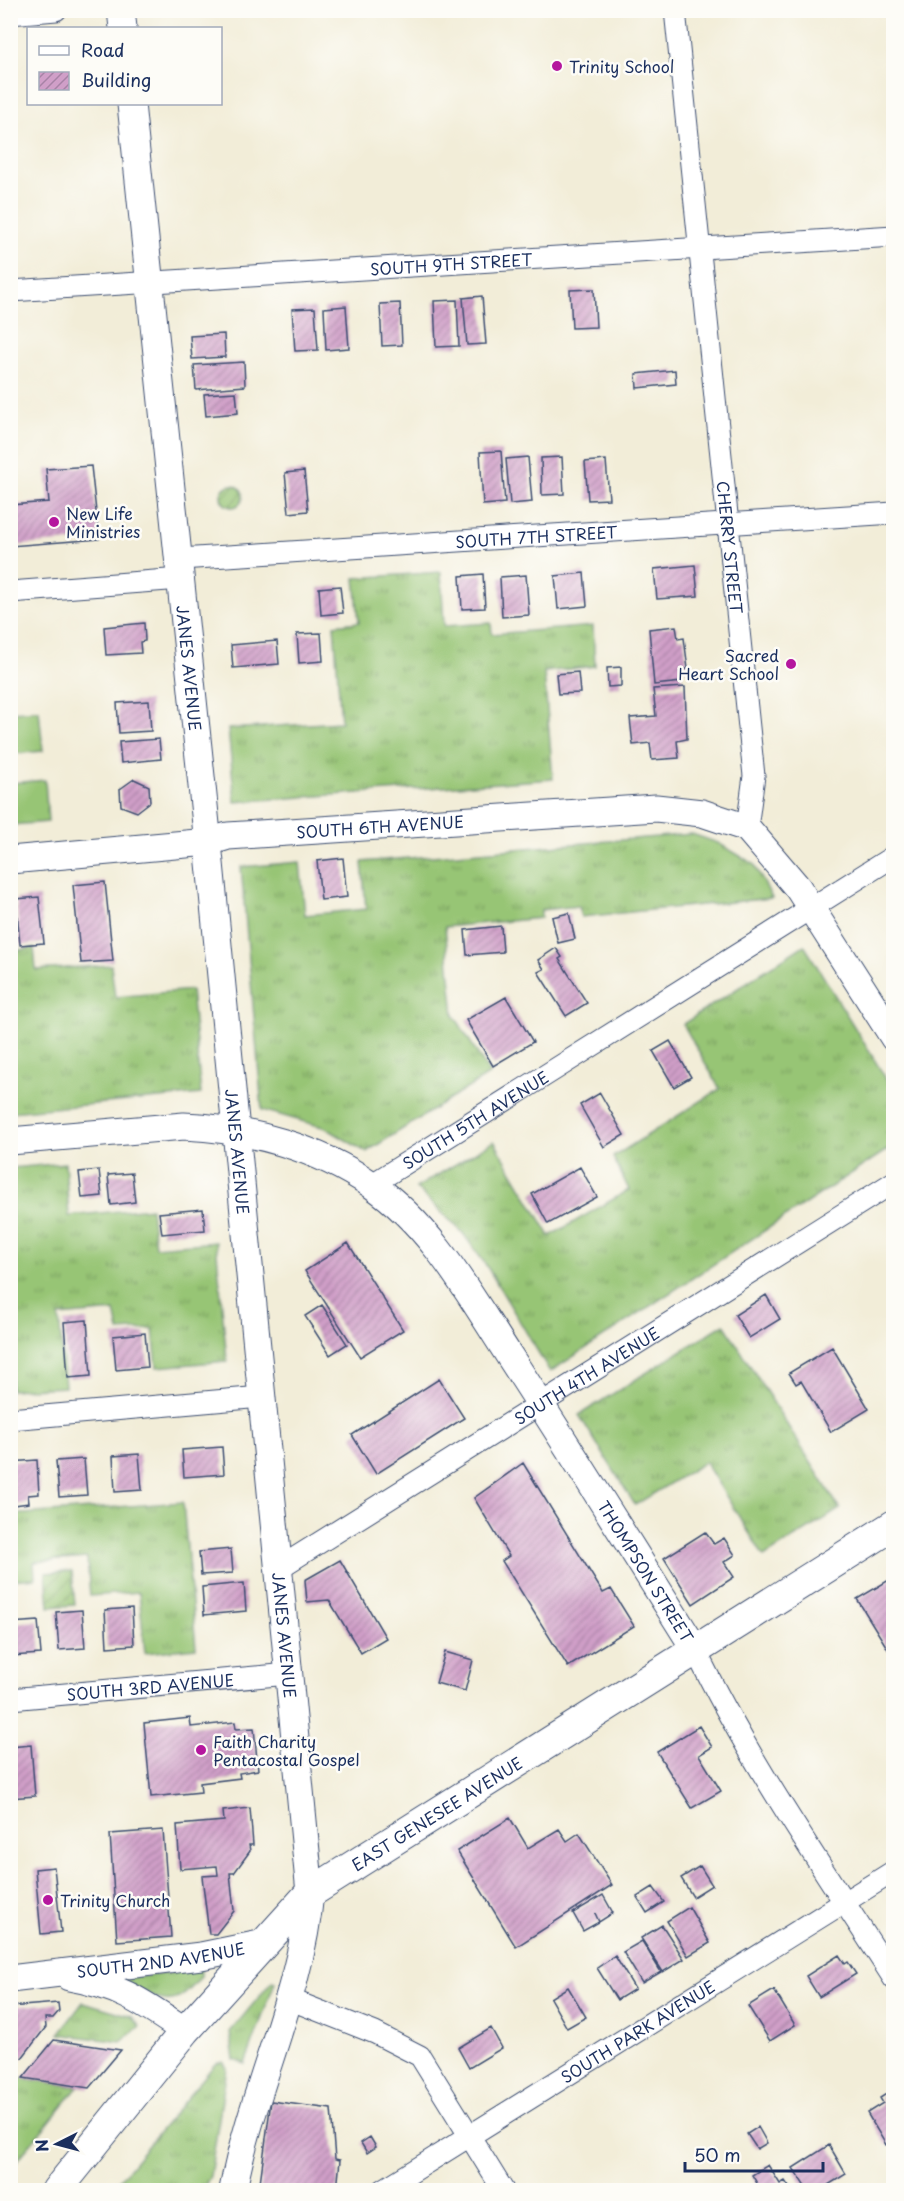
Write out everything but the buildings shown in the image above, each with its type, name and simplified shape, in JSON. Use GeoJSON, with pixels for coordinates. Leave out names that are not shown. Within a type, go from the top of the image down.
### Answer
{"type":"FeatureCollection","features":[{"type":"Feature","properties":{"kind":"main road","name":"EAST GENESEE AVENUE"},"geometry":{"type":"LineString","coordinates":[[57,2190],[185,2031],[310,1893],[894,1526]]}},
{"type":"Feature","properties":{"kind":"street"},"geometry":{"type":"LineString","coordinates":[[10,14],[56,10]]}},
{"type":"Feature","properties":{"kind":"street"},"geometry":{"type":"LineString","coordinates":[[121,10],[123,27]]}},
{"type":"Feature","properties":{"kind":"street","name":"CHERRY STREET"},"geometry":{"type":"LineString","coordinates":[[675,10],[726,524],[754,777],[747,828]]}},
{"type":"Feature","properties":{"kind":"street","name":"JANES AVENUE"},"geometry":{"type":"LineString","coordinates":[[131,105],[208,842],[310,1893],[303,1945],[289,1999],[251,2112],[233,2190]]}},
{"type":"Feature","properties":{"kind":"street","name":"SOUTH 9TH STREET"},"geometry":{"type":"LineString","coordinates":[[10,291],[894,236]]}},
{"type":"Feature","properties":{"kind":"street","name":"SOUTH 7TH STREET"},"geometry":{"type":"LineString","coordinates":[[10,592],[180,569],[726,524],[894,513]]}},
{"type":"Feature","properties":{"kind":"street","name":"SOUTH 6TH AVENUE"},"geometry":{"type":"LineString","coordinates":[[10,861],[208,842],[228,836],[656,808],[702,813],[747,828]]}},
{"type":"Feature","properties":{"kind":"street"},"geometry":{"type":"LineString","coordinates":[[747,828],[812,908],[894,1038]]}},
{"type":"Feature","properties":{"kind":"street","name":"SOUTH 5TH AVENUE"},"geometry":{"type":"LineString","coordinates":[[371,1185],[894,856]]}},
{"type":"Feature","properties":{"kind":"street"},"geometry":{"type":"LineString","coordinates":[[10,1141],[184,1126],[236,1131],[258,1135],[292,1146],[371,1185]]}},
{"type":"Feature","properties":{"kind":"street","name":"SOUTH 4TH AVENUE"},"geometry":{"type":"LineString","coordinates":[[279,1568],[894,1182]]}},
{"type":"Feature","properties":{"kind":"street","name":"THOMPSON STREET"},"geometry":{"type":"LineString","coordinates":[[371,1185],[404,1211],[434,1241],[542,1405],[695,1649],[713,1686],[756,1760],[894,1979]]}},
{"type":"Feature","properties":{"kind":"street"},"geometry":{"type":"LineString","coordinates":[[10,1419],[261,1397]]}},
{"type":"Feature","properties":{"kind":"street","name":"SOUTH 3RD AVENUE"},"geometry":{"type":"LineString","coordinates":[[10,1699],[290,1674]]}},
{"type":"Feature","properties":{"kind":"street","name":"SOUTH PARK AVENUE"},"geometry":{"type":"LineString","coordinates":[[382,2190],[894,1871]]}},
{"type":"Feature","properties":{"kind":"street","name":"SOUTH 2ND AVENUE"},"geometry":{"type":"LineString","coordinates":[[10,1979],[201,1956],[265,1943]]}},
{"type":"Feature","properties":{"kind":"street","name":"SOUTH 2ND AVENUE"},"geometry":{"type":"LineString","coordinates":[[56,1975],[95,1982],[130,1994],[185,2031]]}},
{"type":"Feature","properties":{"kind":"street"},"geometry":{"type":"LineString","coordinates":[[289,1999],[375,2033],[420,2056],[503,2190]]}},
{"type":"Feature","properties":{"kind":"green space"},"geometry":{"type":"Polygon","coordinates":[[[232,485],[240,488],[243,496],[240,504],[232,507],[224,504],[221,496],[224,488],[232,485]]]}},
{"type":"Feature","properties":{"kind":"green space"},"geometry":{"type":"Polygon","coordinates":[[[441,572],[444,626],[491,623],[492,634],[593,626],[595,666],[544,672],[553,779],[235,802],[228,729],[341,722],[334,625],[359,622],[355,578],[441,572]]]}},
{"type":"Feature","properties":{"kind":"green space"},"geometry":{"type":"Polygon","coordinates":[[[39,710],[43,751],[11,754],[11,712],[39,710]]]}},
{"type":"Feature","properties":{"kind":"green space"},"geometry":{"type":"Polygon","coordinates":[[[45,780],[48,822],[11,825],[11,783],[45,780]]]}},
{"type":"Feature","properties":{"kind":"green space"},"geometry":{"type":"Polygon","coordinates":[[[692,834],[718,843],[754,864],[772,898],[581,917],[579,906],[541,910],[541,918],[445,927],[454,1015],[490,1074],[366,1152],[326,1128],[262,1110],[241,867],[300,862],[305,915],[366,909],[362,862],[692,834]]]}},
{"type":"Feature","properties":{"kind":"green space"},"geometry":{"type":"Polygon","coordinates":[[[804,945],[893,1090],[893,1146],[550,1372],[486,1265],[462,1232],[416,1188],[494,1141],[550,1236],[629,1190],[613,1157],[720,1089],[683,1024],[804,945]]]}},
{"type":"Feature","properties":{"kind":"green space"},"geometry":{"type":"Polygon","coordinates":[[[34,948],[36,970],[111,965],[115,997],[191,990],[201,1094],[11,1112],[11,951],[34,948]]]}},
{"type":"Feature","properties":{"kind":"green space"},"geometry":{"type":"Polygon","coordinates":[[[65,1163],[69,1216],[151,1208],[155,1247],[216,1242],[227,1361],[157,1367],[153,1329],[119,1331],[115,1311],[59,1316],[65,1387],[11,1390],[11,1168],[65,1163]]]}},
{"type":"Feature","properties":{"kind":"green space"},"geometry":{"type":"Polygon","coordinates":[[[724,1324],[840,1509],[764,1557],[705,1462],[635,1505],[579,1415],[724,1324]]]}},
{"type":"Feature","properties":{"kind":"green space"},"geometry":{"type":"Polygon","coordinates":[[[183,1502],[196,1648],[145,1653],[139,1592],[90,1596],[87,1558],[34,1562],[35,1578],[11,1580],[11,1515],[183,1502]]]}},
{"type":"Feature","properties":{"kind":"green space"},"geometry":{"type":"Polygon","coordinates":[[[72,1571],[75,1605],[49,1607],[46,1573],[72,1571]]]}},
{"type":"Feature","properties":{"kind":"green space"},"geometry":{"type":"Polygon","coordinates":[[[201,1969],[201,1976],[191,1989],[173,2000],[155,1997],[121,1979],[201,1969]]]}},
{"type":"Feature","properties":{"kind":"green space"},"geometry":{"type":"Polygon","coordinates":[[[272,1981],[275,1982],[245,2064],[234,2060],[230,2032],[272,1981]]]}},
{"type":"Feature","properties":{"kind":"green space"},"geometry":{"type":"Polygon","coordinates":[[[83,2002],[131,2016],[140,2026],[121,2042],[59,2034],[83,2002]]]}},
{"type":"Feature","properties":{"kind":"green space"},"geometry":{"type":"Polygon","coordinates":[[[223,2062],[227,2068],[210,2176],[203,2190],[111,2190],[215,2064],[223,2062]]]}},
{"type":"Feature","properties":{"kind":"green space"},"geometry":{"type":"Polygon","coordinates":[[[10,2076],[78,2087],[11,2168],[10,2076]]]}},
{"type":"Feature","properties":{"kind":"place","name":"Trinity School"},"geometry":{"type":"Point","coordinates":[557,66]}},
{"type":"Feature","properties":{"kind":"place","name":"New Life Ministries"},"geometry":{"type":"Point","coordinates":[54,522]}},
{"type":"Feature","properties":{"kind":"place","name":"Sacred Heart School"},"geometry":{"type":"Point","coordinates":[791,664]}},
{"type":"Feature","properties":{"kind":"place","name":"Faith Charity Pentacostal Gospel"},"geometry":{"type":"Point","coordinates":[201,1750]}},
{"type":"Feature","properties":{"kind":"place","name":"Trinity Church"},"geometry":{"type":"Point","coordinates":[48,1900]}}]}
